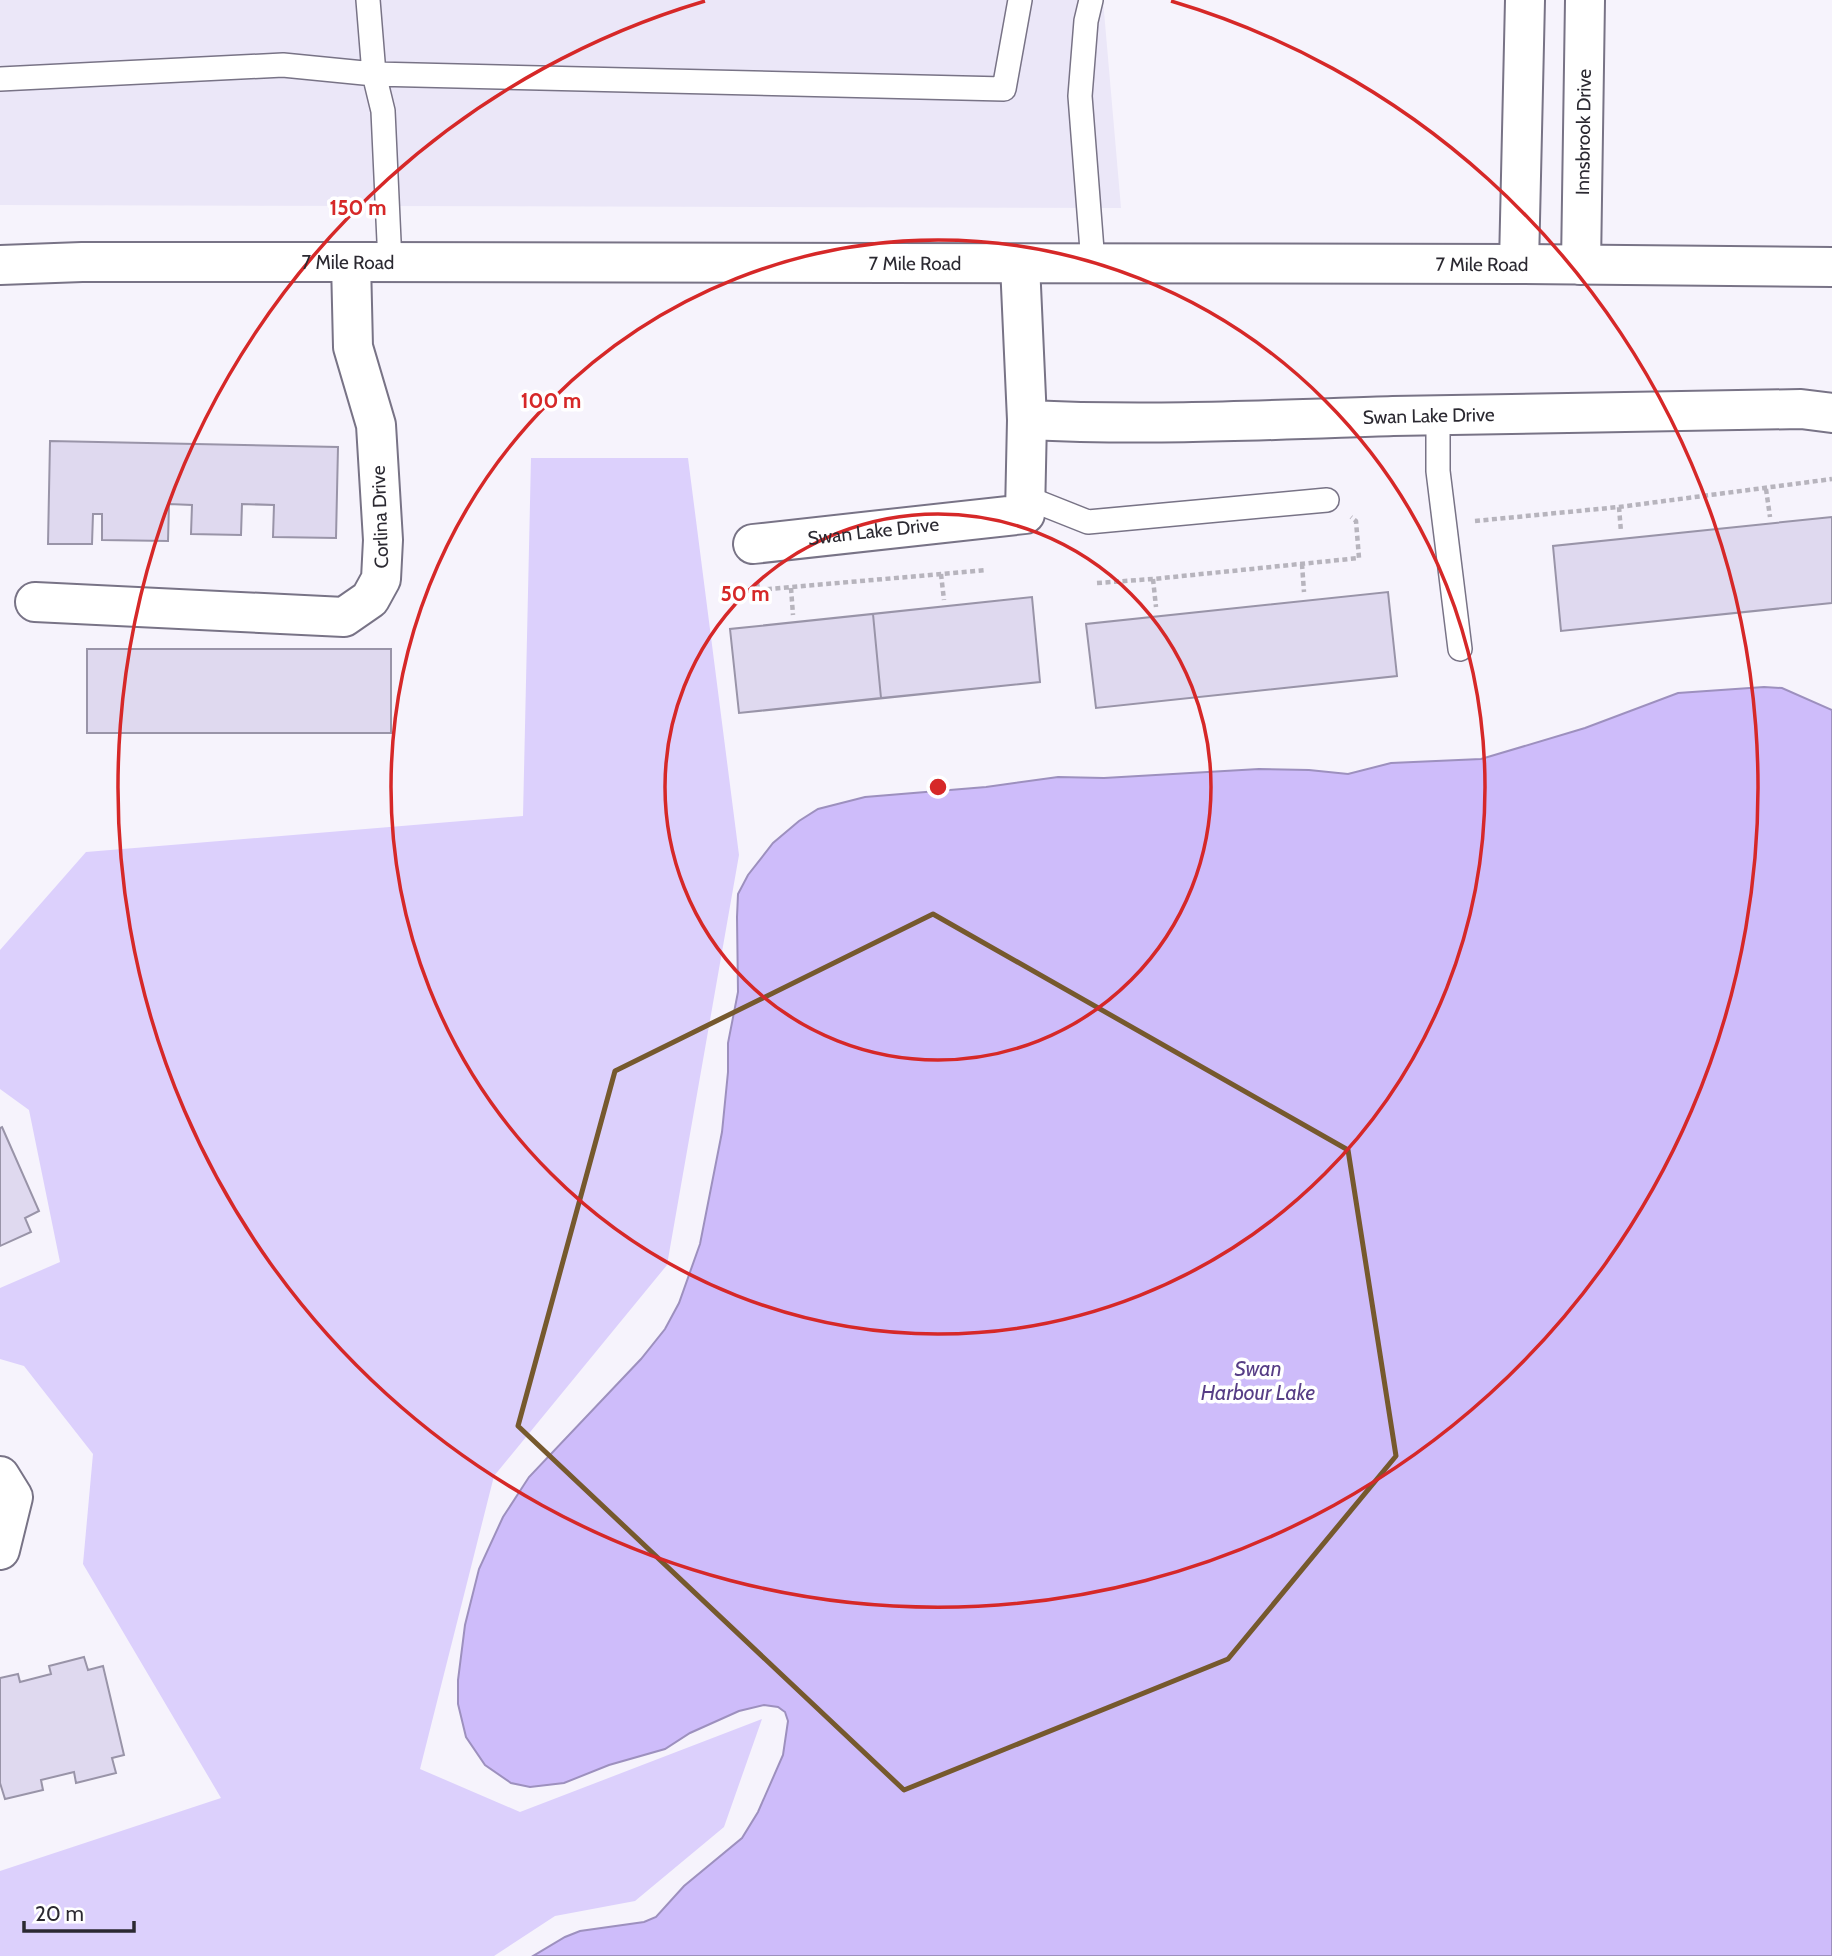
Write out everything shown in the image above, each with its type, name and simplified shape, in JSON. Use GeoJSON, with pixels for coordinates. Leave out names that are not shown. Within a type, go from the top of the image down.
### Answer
{"type":"FeatureCollection","features":[{"type":"Feature","properties":{"kind":"street"},"geometry":{"type":"LineString","coordinates":[[1519,264],[1525,0]]}},
{"type":"Feature","properties":{"kind":"street","name":"Innsbrook Drive"},"geometry":{"type":"LineString","coordinates":[[1581,265],[1585,0]]}},
{"type":"Feature","properties":{"kind":"street","name":"7 Mile Road"},"geometry":{"type":"LineString","coordinates":[[0,265],[82,262],[351,262],[1832,267]]}},
{"type":"Feature","properties":{"kind":"street","name":"Corlina Drive"},"geometry":{"type":"LineString","coordinates":[[35,602],[344,617],[370,599],[381,579],[383,540],[376,425],[353,347],[351,262]]}},
{"type":"Feature","properties":{"kind":"street"},"geometry":{"type":"LineString","coordinates":[[1020,264],[1027,420],[1025,496]]}},
{"type":"Feature","properties":{"kind":"street","name":"Swan Lake Drive"},"geometry":{"type":"LineString","coordinates":[[1027,420],[1185,422],[1801,410],[1832,414]]}},
{"type":"Feature","properties":{"kind":"street","name":"Swan Lake Drive"},"geometry":{"type":"LineString","coordinates":[[753,544],[1025,514],[1025,496]]}},
{"type":"Feature","properties":{"kind":"street"},"geometry":{"type":"LineString","coordinates":[[0,1476],[13,1497],[0,1550]]}},
{"type":"Feature","properties":{"kind":"lane"},"geometry":{"type":"LineString","coordinates":[[368,0],[374,74],[383,111],[390,263]]}},
{"type":"Feature","properties":{"kind":"lane"},"geometry":{"type":"LineString","coordinates":[[0,79],[283,65],[374,74],[1004,89],[1020,0]]}},
{"type":"Feature","properties":{"kind":"lane"},"geometry":{"type":"LineString","coordinates":[[1091,0],[1086,22],[1080,96],[1093,263]]}},
{"type":"Feature","properties":{"kind":"lane"},"geometry":{"type":"LineString","coordinates":[[1438,415],[1438,471],[1460,649]]}},
{"type":"Feature","properties":{"kind":"lane"},"geometry":{"type":"LineString","coordinates":[[1025,496],[1088,522],[1327,500]]}},
{"type":"Feature","properties":{"kind":"path"},"geometry":{"type":"LineString","coordinates":[[1444,524],[1619,507],[1832,479]]}},
{"type":"Feature","properties":{"kind":"path"},"geometry":{"type":"LineString","coordinates":[[1766,489],[1770,517]]}},
{"type":"Feature","properties":{"kind":"path"},"geometry":{"type":"LineString","coordinates":[[1097,583],[1359,558],[1356,521],[1327,500]]}},
{"type":"Feature","properties":{"kind":"path"},"geometry":{"type":"LineString","coordinates":[[1619,507],[1622,532]]}},
{"type":"Feature","properties":{"kind":"path"},"geometry":{"type":"LineString","coordinates":[[753,544],[758,590],[987,570]]}},
{"type":"Feature","properties":{"kind":"path"},"geometry":{"type":"LineString","coordinates":[[1301,564],[1304,592]]}},
{"type":"Feature","properties":{"kind":"path"},"geometry":{"type":"LineString","coordinates":[[941,574],[944,600]]}},
{"type":"Feature","properties":{"kind":"path"},"geometry":{"type":"LineString","coordinates":[[1153,579],[1156,607]]}},
{"type":"Feature","properties":{"kind":"path"},"geometry":{"type":"LineString","coordinates":[[791,588],[793,615]]}},
{"type":"Feature","properties":{"kind":"highlighted area"},"geometry":{"type":"Polygon","coordinates":[[[933,914],[1348,1150],[1396,1456],[1228,1659],[904,1790],[518,1426],[615,1071],[933,914]]]}},
{"type":"Feature","properties":{"kind":"shaded area"},"geometry":{"type":"Polygon","coordinates":[[[0,0],[1103,0],[1121,208],[0,205],[0,0]]]}},
{"type":"Feature","properties":{"kind":"shaded area"},"geometry":{"type":"Polygon","coordinates":[[[531,458],[688,458],[739,855],[667,1265],[494,1476],[420,1769],[520,1812],[762,1719],[724,1827],[635,1901],[555,1916],[494,1956],[0,1956],[0,1871],[221,1798],[83,1564],[93,1454],[24,1366],[0,1359],[0,1288],[60,1262],[29,1110],[0,1089],[0,950],[86,852],[523,816],[531,458]]]}},
{"type":"Feature","properties":{"kind":"water","name":"Swan Harbour Lake"},"geometry":{"type":"Polygon","coordinates":[[[1782,688],[1832,710],[1832,1956],[533,1956],[580,1931],[644,1922],[656,1917],[684,1886],[742,1838],[758,1812],[783,1755],[788,1721],[785,1712],[778,1707],[764,1705],[739,1711],[690,1733],[665,1749],[609,1765],[564,1783],[530,1787],[511,1783],[485,1765],[466,1737],[458,1704],[458,1680],[465,1625],[479,1569],[503,1517],[529,1477],[641,1359],[665,1329],[679,1303],[700,1244],[722,1132],[728,1043],[738,992],[738,894],[748,875],[773,843],[818,809],[865,797],[986,787],[1058,777],[1104,778],[1259,769],[1348,774],[1391,763],[1481,759],[1585,728],[1678,693],[1782,688]]]}},
{"type":"Feature","properties":{"kind":"building"},"geometry":{"type":"Polygon","coordinates":[[[50,441],[338,447],[336,538],[273,537],[274,505],[242,504],[241,535],[191,534],[192,505],[169,504],[168,541],[102,540],[102,514],[93,514],[92,544],[48,544],[50,441]]]}},
{"type":"Feature","properties":{"kind":"building"},"geometry":{"type":"Polygon","coordinates":[[[1832,517],[1832,603],[1561,631],[1553,546],[1832,517]]]}},
{"type":"Feature","properties":{"kind":"building"},"geometry":{"type":"Polygon","coordinates":[[[1388,592],[1397,676],[1096,708],[1086,624],[1388,592]]]}},
{"type":"Feature","properties":{"kind":"building"},"geometry":{"type":"Polygon","coordinates":[[[1032,597],[1040,682],[739,713],[730,629],[1032,597]]]}},
{"type":"Feature","properties":{"kind":"building"},"geometry":{"type":"Polygon","coordinates":[[[1032,597],[1040,682],[881,698],[873,614],[1032,597]]]}},
{"type":"Feature","properties":{"kind":"building"},"geometry":{"type":"Polygon","coordinates":[[[873,614],[881,698],[739,713],[730,629],[873,614]]]}},
{"type":"Feature","properties":{"kind":"building"},"geometry":{"type":"Polygon","coordinates":[[[87,649],[391,649],[391,733],[87,733],[87,649]]]}},
{"type":"Feature","properties":{"kind":"building"},"geometry":{"type":"Polygon","coordinates":[[[2,1127],[39,1211],[25,1218],[31,1232],[0,1246],[0,1128],[2,1127]]]}},
{"type":"Feature","properties":{"kind":"building"},"geometry":{"type":"Polygon","coordinates":[[[84,1657],[88,1670],[103,1666],[124,1755],[112,1758],[116,1773],[76,1783],[74,1772],[41,1780],[43,1790],[5,1799],[0,1783],[0,1678],[18,1674],[20,1682],[51,1674],[49,1666],[84,1657]]]}}]}
